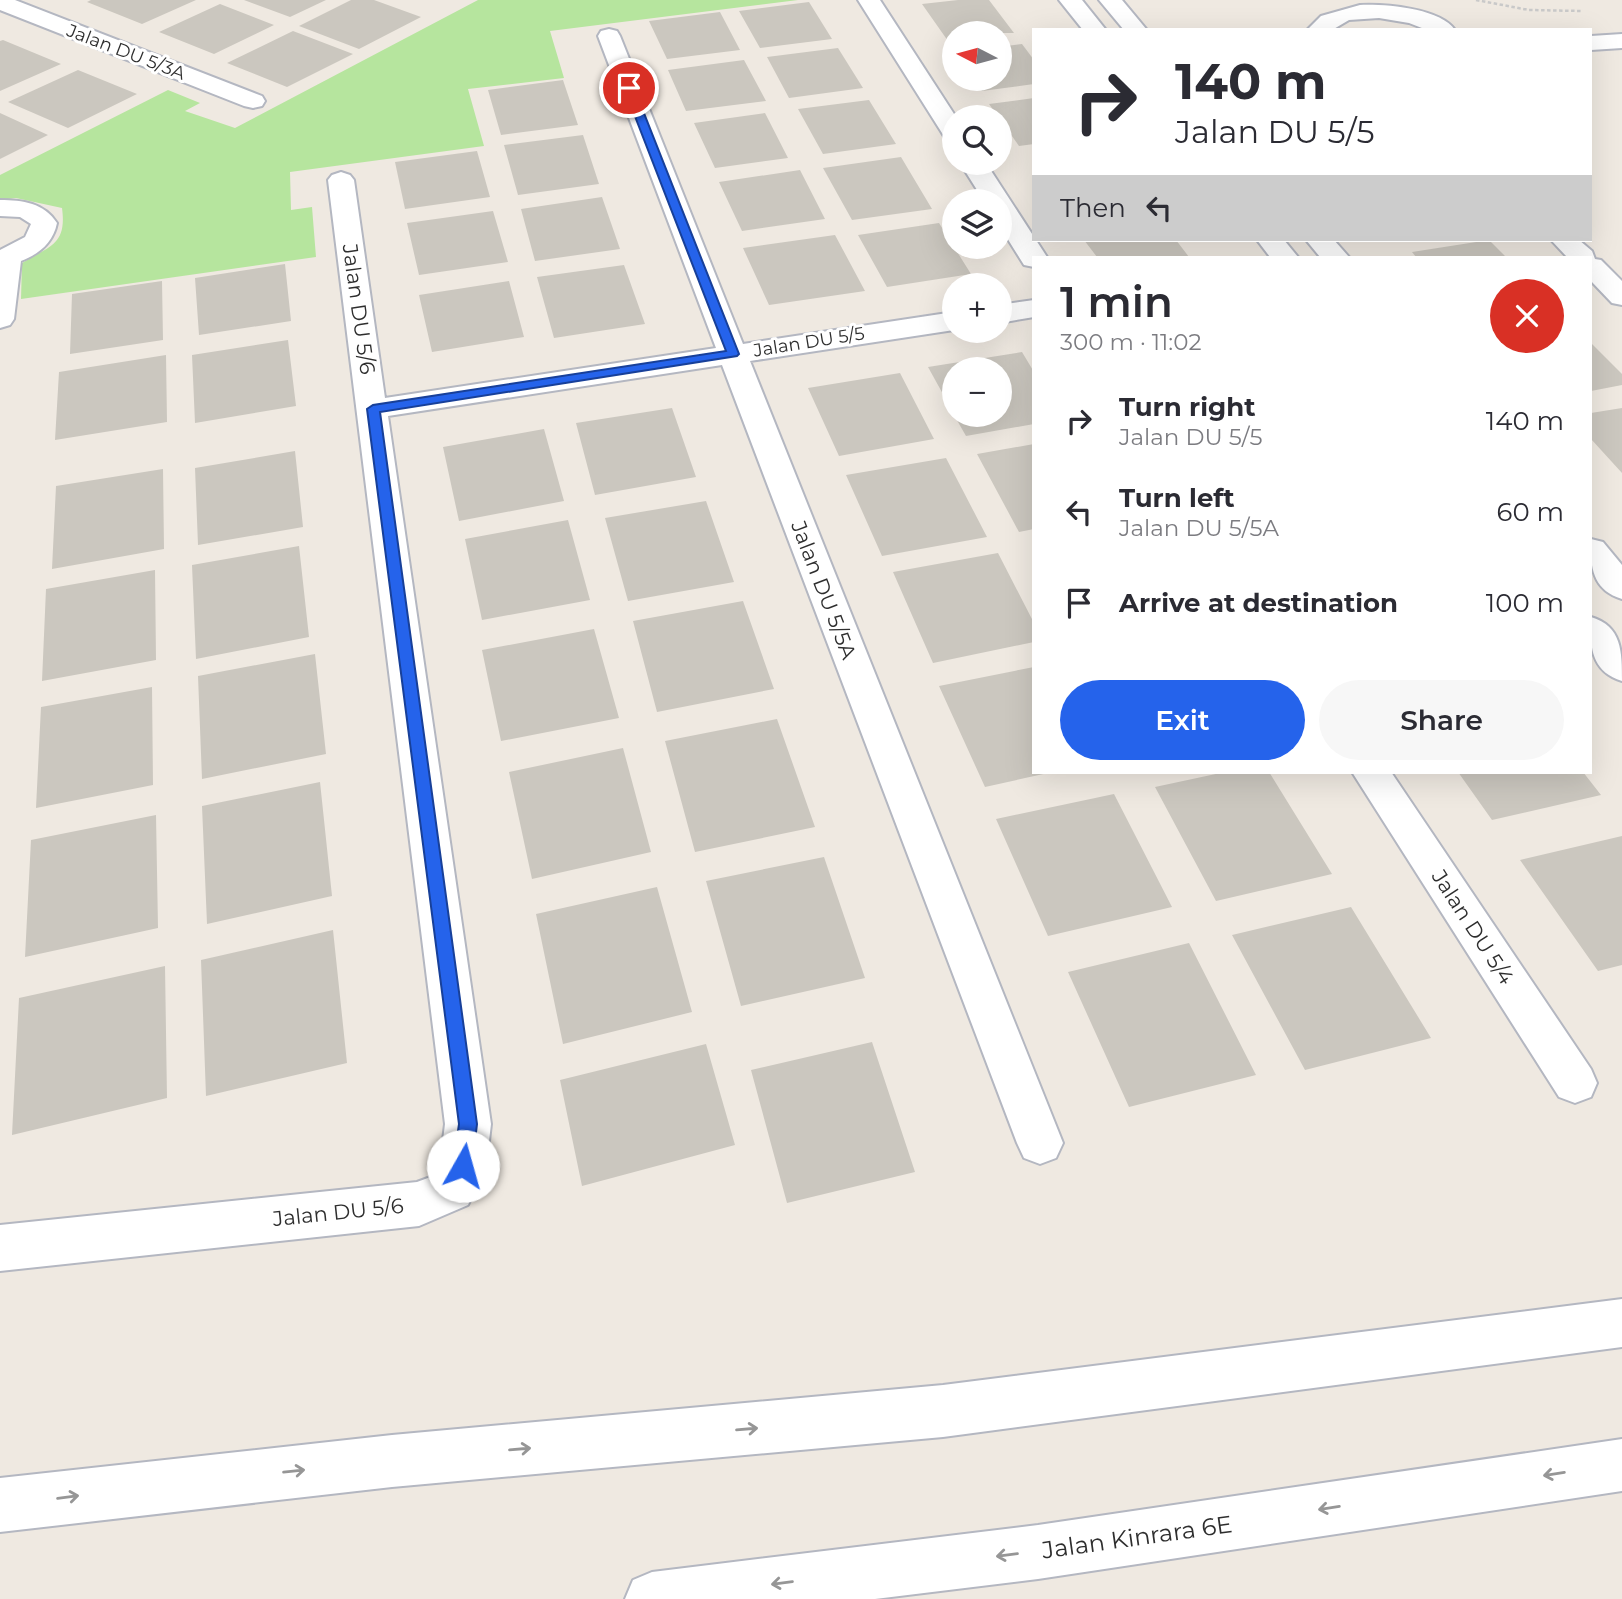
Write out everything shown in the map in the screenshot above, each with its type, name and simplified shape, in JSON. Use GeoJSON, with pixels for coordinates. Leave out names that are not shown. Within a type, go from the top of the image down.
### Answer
{"type":"FeatureCollection","features":[{"type":"Feature","properties":{"kind":"street"},"geometry":{"type":"LineString","coordinates":[[869,0],[942,114]]}},
{"type":"Feature","properties":{"kind":"street"},"geometry":{"type":"LineString","coordinates":[[1070,0],[1093,28]]}},
{"type":"Feature","properties":{"kind":"street"},"geometry":{"type":"LineString","coordinates":[[1110,0],[1134,28]]}},
{"type":"Feature","properties":{"kind":"street","name":"Jalan DU 5/3A"},"geometry":{"type":"LineString","coordinates":[[0,2],[253,101]]}},
{"type":"Feature","properties":{"kind":"street"},"geometry":{"type":"LineString","coordinates":[[1319,28],[1323,22],[1348,6],[1399,12],[1421,18],[1440,28]]}},
{"type":"Feature","properties":{"kind":"street","name":"Jalan DU 5/5A"},"geometry":{"type":"LineString","coordinates":[[609,36],[1040,1143]]}},
{"type":"Feature","properties":{"kind":"street"},"geometry":{"type":"LineString","coordinates":[[1592,43],[1622,41]]}},
{"type":"Feature","properties":{"kind":"street","name":"Jalan DU 5/6"},"geometry":{"type":"LineString","coordinates":[[0,1248],[419,1204],[452,1190],[463,1166],[468,1124],[341,180]]}},
{"type":"Feature","properties":{"kind":"street"},"geometry":{"type":"LineString","coordinates":[[0,208],[28,210],[39,215],[44,223],[43,231],[36,241],[4,257],[0,319]]}},
{"type":"Feature","properties":{"kind":"street"},"geometry":{"type":"LineString","coordinates":[[1012,225],[1032,256]]}},
{"type":"Feature","properties":{"kind":"street"},"geometry":{"type":"LineString","coordinates":[[1272,242],[1283,256]]}},
{"type":"Feature","properties":{"kind":"street"},"geometry":{"type":"LineString","coordinates":[[1322,242],[1334,256]]}},
{"type":"Feature","properties":{"kind":"street"},"geometry":{"type":"LineString","coordinates":[[1566,242],[1581,256]]}},
{"type":"Feature","properties":{"kind":"street"},"geometry":{"type":"LineString","coordinates":[[1592,267],[1622,297]]}},
{"type":"Feature","properties":{"kind":"street"},"geometry":{"type":"LineString","coordinates":[[1012,312],[1032,309]]}},
{"type":"Feature","properties":{"kind":"street","name":"Jalan DU 5/5"},"geometry":{"type":"LineString","coordinates":[[373,409],[942,323]]}},
{"type":"Feature","properties":{"kind":"street"},"geometry":{"type":"LineString","coordinates":[[1592,551],[1622,587]]}},
{"type":"Feature","properties":{"kind":"street"},"geometry":{"type":"LineString","coordinates":[[1592,630],[1622,668]]}},
{"type":"Feature","properties":{"kind":"street","name":"Jalan DU 5/4"},"geometry":{"type":"LineString","coordinates":[[1372,774],[1575,1083]]}},
{"type":"Feature","properties":{"kind":"street"},"geometry":{"type":"LineString","coordinates":[[0,1505],[392,1461],[943,1411],[1622,1323]]}},
{"type":"Feature","properties":{"kind":"street","name":"Jalan Kinrara 6E"},"geometry":{"type":"LineString","coordinates":[[652,1599],[1038,1552],[1622,1465]]}},
{"type":"Feature","properties":{"kind":"path"},"geometry":{"type":"LineString","coordinates":[[1476,0],[1529,10],[1588,11]]}},
{"type":"Feature","properties":{"kind":"green space"},"geometry":{"type":"Polygon","coordinates":[[[478,0],[798,0],[550,31],[564,78],[468,89],[484,146],[290,172],[291,210],[312,207],[316,257],[21,299],[22,263],[48,248],[59,237],[62,230],[62,208],[16,198],[0,200],[0,175],[168,90],[200,103],[185,111],[235,128],[478,0]]]}},
{"type":"Feature","properties":{"kind":"building"},"geometry":{"type":"Polygon","coordinates":[[[196,0],[142,24],[87,2],[196,0]]]}},
{"type":"Feature","properties":{"kind":"building"},"geometry":{"type":"Polygon","coordinates":[[[244,0],[326,0],[290,17],[244,0]]]}},
{"type":"Feature","properties":{"kind":"building"},"geometry":{"type":"Polygon","coordinates":[[[351,0],[374,0],[421,17],[359,49],[299,26],[351,0]]]}},
{"type":"Feature","properties":{"kind":"building"},"geometry":{"type":"Polygon","coordinates":[[[989,0],[1005,21],[942,21],[942,32],[922,4],[989,0]]]}},
{"type":"Feature","properties":{"kind":"building"},"geometry":{"type":"Polygon","coordinates":[[[809,2],[832,39],[760,48],[739,11],[809,2]]]}},
{"type":"Feature","properties":{"kind":"building"},"geometry":{"type":"Polygon","coordinates":[[[220,4],[274,25],[214,54],[159,32],[220,4]]]}},
{"type":"Feature","properties":{"kind":"building"},"geometry":{"type":"Polygon","coordinates":[[[720,12],[740,50],[667,59],[649,21],[720,12]]]}},
{"type":"Feature","properties":{"kind":"building"},"geometry":{"type":"Polygon","coordinates":[[[293,31],[353,54],[287,87],[227,63],[293,31]]]}},
{"type":"Feature","properties":{"kind":"building"},"geometry":{"type":"Polygon","coordinates":[[[0,41],[61,64],[0,91],[0,41]]]}},
{"type":"Feature","properties":{"kind":"building"},"geometry":{"type":"Polygon","coordinates":[[[1022,44],[1032,57],[1032,84],[1012,87],[1012,45],[1022,44]]]}},
{"type":"Feature","properties":{"kind":"building"},"geometry":{"type":"Polygon","coordinates":[[[838,48],[863,88],[789,98],[767,57],[838,48]]]}},
{"type":"Feature","properties":{"kind":"building"},"geometry":{"type":"Polygon","coordinates":[[[744,60],[766,101],[686,111],[668,70],[744,60]]]}},
{"type":"Feature","properties":{"kind":"building"},"geometry":{"type":"Polygon","coordinates":[[[78,70],[137,94],[68,128],[8,102],[78,70]]]}},
{"type":"Feature","properties":{"kind":"building"},"geometry":{"type":"Polygon","coordinates":[[[563,80],[578,125],[501,135],[488,90],[563,80]]]}},
{"type":"Feature","properties":{"kind":"building"},"geometry":{"type":"Polygon","coordinates":[[[1032,98],[1032,144],[1019,146],[1012,136],[1012,105],[990,105],[1032,98]]]}},
{"type":"Feature","properties":{"kind":"building"},"geometry":{"type":"Polygon","coordinates":[[[869,100],[896,144],[823,154],[798,109],[869,100]]]}},
{"type":"Feature","properties":{"kind":"building"},"geometry":{"type":"Polygon","coordinates":[[[0,113],[48,135],[0,159],[0,113]]]}},
{"type":"Feature","properties":{"kind":"building"},"geometry":{"type":"Polygon","coordinates":[[[765,113],[788,158],[715,168],[694,123],[765,113]]]}},
{"type":"Feature","properties":{"kind":"building"},"geometry":{"type":"Polygon","coordinates":[[[583,135],[599,184],[518,195],[504,145],[583,135]]]}},
{"type":"Feature","properties":{"kind":"building"},"geometry":{"type":"Polygon","coordinates":[[[477,151],[490,197],[405,209],[395,162],[477,151]]]}},
{"type":"Feature","properties":{"kind":"building"},"geometry":{"type":"Polygon","coordinates":[[[901,157],[932,209],[852,220],[823,168],[901,157]]]}},
{"type":"Feature","properties":{"kind":"building"},"geometry":{"type":"Polygon","coordinates":[[[800,170],[825,219],[742,231],[719,182],[800,170]]]}},
{"type":"Feature","properties":{"kind":"building"},"geometry":{"type":"Polygon","coordinates":[[[602,197],[620,249],[535,261],[521,209],[602,197]]]}},
{"type":"Feature","properties":{"kind":"building"},"geometry":{"type":"Polygon","coordinates":[[[493,211],[508,262],[419,275],[407,223],[493,211]]]}},
{"type":"Feature","properties":{"kind":"building"},"geometry":{"type":"Polygon","coordinates":[[[939,223],[942,228],[942,259],[962,259],[970,273],[942,273],[942,278],[887,287],[858,235],[939,223]]]}},
{"type":"Feature","properties":{"kind":"building"},"geometry":{"type":"Polygon","coordinates":[[[835,235],[865,291],[769,305],[743,248],[835,235]]]}},
{"type":"Feature","properties":{"kind":"building"},"geometry":{"type":"Polygon","coordinates":[[[1086,242],[1178,242],[1188,256],[1096,256],[1086,242]]]}},
{"type":"Feature","properties":{"kind":"building"},"geometry":{"type":"Polygon","coordinates":[[[1491,242],[1505,256],[1415,256],[1412,252],[1491,242]]]}},
{"type":"Feature","properties":{"kind":"building"},"geometry":{"type":"Polygon","coordinates":[[[285,264],[291,321],[199,335],[195,278],[285,264]]]}},
{"type":"Feature","properties":{"kind":"building"},"geometry":{"type":"Polygon","coordinates":[[[624,265],[645,324],[554,338],[537,277],[624,265]]]}},
{"type":"Feature","properties":{"kind":"building"},"geometry":{"type":"Polygon","coordinates":[[[162,281],[163,340],[70,354],[72,294],[162,281]]]}},
{"type":"Feature","properties":{"kind":"building"},"geometry":{"type":"Polygon","coordinates":[[[509,281],[524,337],[432,352],[419,295],[509,281]]]}},
{"type":"Feature","properties":{"kind":"building"},"geometry":{"type":"Polygon","coordinates":[[[288,340],[296,406],[195,423],[192,355],[288,340]]]}},
{"type":"Feature","properties":{"kind":"building"},"geometry":{"type":"Polygon","coordinates":[[[1592,344],[1622,374],[1622,385],[1592,391],[1592,344]]]}},
{"type":"Feature","properties":{"kind":"building"},"geometry":{"type":"Polygon","coordinates":[[[1022,352],[1032,369],[1032,424],[966,436],[961,427],[1012,427],[1012,357],[991,357],[1022,352]]]}},
{"type":"Feature","properties":{"kind":"building"},"geometry":{"type":"Polygon","coordinates":[[[166,355],[167,422],[55,440],[59,372],[166,355]]]}},
{"type":"Feature","properties":{"kind":"building"},"geometry":{"type":"Polygon","coordinates":[[[942,365],[942,392],[928,367],[942,365]]]}},
{"type":"Feature","properties":{"kind":"building"},"geometry":{"type":"Polygon","coordinates":[[[900,373],[934,439],[839,456],[808,388],[900,373]]]}},
{"type":"Feature","properties":{"kind":"building"},"geometry":{"type":"Polygon","coordinates":[[[672,408],[696,477],[595,495],[576,423],[672,408]]]}},
{"type":"Feature","properties":{"kind":"building"},"geometry":{"type":"Polygon","coordinates":[[[1622,408],[1622,473],[1592,440],[1592,413],[1622,408]]]}},
{"type":"Feature","properties":{"kind":"building"},"geometry":{"type":"Polygon","coordinates":[[[544,429],[564,501],[459,521],[443,447],[544,429]]]}},
{"type":"Feature","properties":{"kind":"building"},"geometry":{"type":"Polygon","coordinates":[[[1032,444],[1032,529],[1019,532],[977,454],[1032,444]]]}},
{"type":"Feature","properties":{"kind":"building"},"geometry":{"type":"Polygon","coordinates":[[[295,451],[303,527],[198,545],[195,468],[295,451]]]}},
{"type":"Feature","properties":{"kind":"building"},"geometry":{"type":"Polygon","coordinates":[[[946,458],[987,537],[882,556],[846,475],[946,458]]]}},
{"type":"Feature","properties":{"kind":"building"},"geometry":{"type":"Polygon","coordinates":[[[163,469],[164,549],[52,569],[56,486],[163,469]]]}},
{"type":"Feature","properties":{"kind":"building"},"geometry":{"type":"Polygon","coordinates":[[[706,501],[734,582],[628,601],[605,518],[706,501]]]}},
{"type":"Feature","properties":{"kind":"building"},"geometry":{"type":"Polygon","coordinates":[[[568,520],[590,600],[482,620],[465,539],[568,520]]]}},
{"type":"Feature","properties":{"kind":"building"},"geometry":{"type":"Polygon","coordinates":[[[299,546],[309,637],[196,659],[192,565],[299,546]]]}},
{"type":"Feature","properties":{"kind":"building"},"geometry":{"type":"Polygon","coordinates":[[[998,553],[1032,619],[1032,642],[933,663],[893,572],[998,553]]]}},
{"type":"Feature","properties":{"kind":"building"},"geometry":{"type":"Polygon","coordinates":[[[155,570],[156,660],[42,681],[46,589],[155,570]]]}},
{"type":"Feature","properties":{"kind":"building"},"geometry":{"type":"Polygon","coordinates":[[[743,601],[774,689],[657,712],[633,621],[743,601]]]}},
{"type":"Feature","properties":{"kind":"building"},"geometry":{"type":"Polygon","coordinates":[[[594,629],[619,718],[501,741],[482,650],[594,629]]]}},
{"type":"Feature","properties":{"kind":"building"},"geometry":{"type":"Polygon","coordinates":[[[315,654],[326,754],[202,779],[198,676],[315,654]]]}},
{"type":"Feature","properties":{"kind":"building"},"geometry":{"type":"Polygon","coordinates":[[[1032,667],[1032,774],[1044,774],[985,787],[939,686],[1032,667]]]}},
{"type":"Feature","properties":{"kind":"building"},"geometry":{"type":"Polygon","coordinates":[[[152,687],[153,785],[36,808],[41,707],[152,687]]]}},
{"type":"Feature","properties":{"kind":"building"},"geometry":{"type":"Polygon","coordinates":[[[777,719],[815,827],[695,852],[665,741],[777,719]]]}},
{"type":"Feature","properties":{"kind":"building"},"geometry":{"type":"Polygon","coordinates":[[[623,748],[651,852],[532,879],[509,772],[623,748]]]}},
{"type":"Feature","properties":{"kind":"building"},"geometry":{"type":"Polygon","coordinates":[[[1216,774],[1270,774],[1332,874],[1216,901],[1155,787],[1216,774]]]}},
{"type":"Feature","properties":{"kind":"building"},"geometry":{"type":"Polygon","coordinates":[[[1459,774],[1585,774],[1601,795],[1492,820],[1459,774]]]}},
{"type":"Feature","properties":{"kind":"building"},"geometry":{"type":"Polygon","coordinates":[[[320,782],[332,896],[207,924],[202,806],[320,782]]]}},
{"type":"Feature","properties":{"kind":"building"},"geometry":{"type":"Polygon","coordinates":[[[1114,794],[1172,907],[1048,936],[996,819],[1114,794]]]}},
{"type":"Feature","properties":{"kind":"building"},"geometry":{"type":"Polygon","coordinates":[[[156,815],[158,928],[25,957],[31,840],[156,815]]]}},
{"type":"Feature","properties":{"kind":"building"},"geometry":{"type":"Polygon","coordinates":[[[1622,836],[1622,965],[1598,971],[1520,860],[1622,836]]]}},
{"type":"Feature","properties":{"kind":"building"},"geometry":{"type":"Polygon","coordinates":[[[824,857],[865,978],[741,1006],[706,881],[824,857]]]}},
{"type":"Feature","properties":{"kind":"building"},"geometry":{"type":"Polygon","coordinates":[[[657,887],[692,1012],[563,1044],[536,914],[657,887]]]}},
{"type":"Feature","properties":{"kind":"building"},"geometry":{"type":"Polygon","coordinates":[[[1351,907],[1431,1038],[1305,1070],[1232,935],[1351,907]]]}},
{"type":"Feature","properties":{"kind":"building"},"geometry":{"type":"Polygon","coordinates":[[[333,930],[347,1063],[206,1096],[201,960],[333,930]]]}},
{"type":"Feature","properties":{"kind":"building"},"geometry":{"type":"Polygon","coordinates":[[[1189,943],[1256,1075],[1129,1107],[1068,972],[1189,943]]]}},
{"type":"Feature","properties":{"kind":"building"},"geometry":{"type":"Polygon","coordinates":[[[165,966],[167,1098],[12,1135],[19,998],[165,966]]]}},
{"type":"Feature","properties":{"kind":"building"},"geometry":{"type":"Polygon","coordinates":[[[872,1042],[915,1172],[787,1203],[751,1070],[872,1042]]]}},
{"type":"Feature","properties":{"kind":"building"},"geometry":{"type":"Polygon","coordinates":[[[706,1044],[735,1145],[582,1186],[560,1080],[706,1044]]]}},
{"type":"Feature","properties":{"kind":"route"},"geometry":{"type":"LineString","coordinates":[[463,1166],[468,1124],[373,409],[733,354],[629,88]]}}]}
